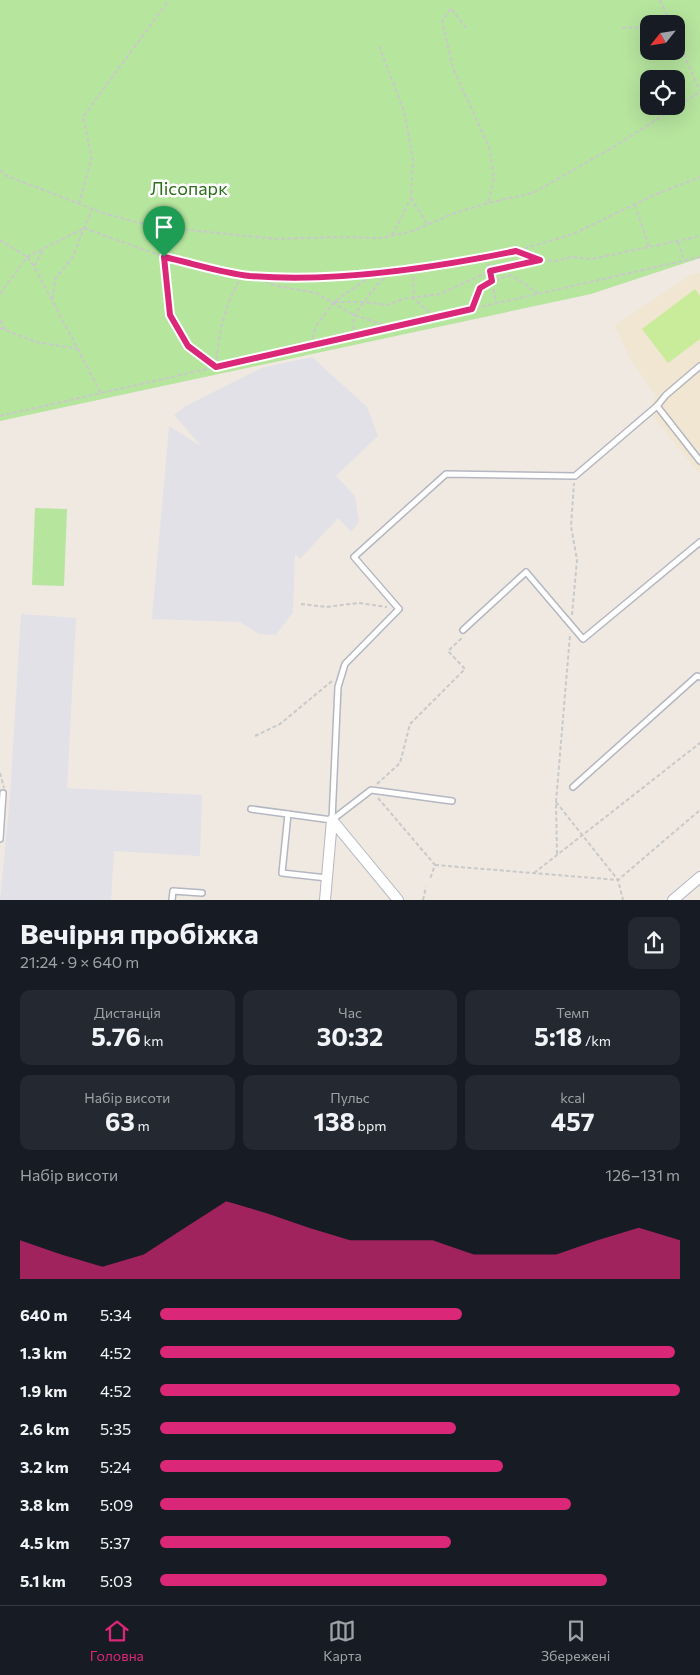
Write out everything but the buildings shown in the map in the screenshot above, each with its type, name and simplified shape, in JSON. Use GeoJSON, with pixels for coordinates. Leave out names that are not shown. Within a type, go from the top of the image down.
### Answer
{"type":"FeatureCollection","features":[{"type":"Feature","properties":{"kind":"street"},"geometry":{"type":"LineString","coordinates":[[325,900],[332,820]]}},
{"type":"Feature","properties":{"kind":"street"},"geometry":{"type":"LineString","coordinates":[[332,820],[398,900]]}},
{"type":"Feature","properties":{"kind":"street"},"geometry":{"type":"LineString","coordinates":[[673,900],[700,877]]}},
{"type":"Feature","properties":{"kind":"lane"},"geometry":{"type":"LineString","coordinates":[[332,820],[338,687],[345,664],[400,609],[354,557],[446,474],[574,476],[657,406],[666,395],[700,366]]}},
{"type":"Feature","properties":{"kind":"lane"},"geometry":{"type":"LineString","coordinates":[[657,406],[700,461]]}},
{"type":"Feature","properties":{"kind":"lane"},"geometry":{"type":"LineString","coordinates":[[466,631],[526,572],[583,639],[700,542]]}},
{"type":"Feature","properties":{"kind":"lane"},"geometry":{"type":"LineString","coordinates":[[573,787],[700,676]]}},
{"type":"Feature","properties":{"kind":"lane"},"geometry":{"type":"LineString","coordinates":[[251,809],[332,820],[371,790],[452,801]]}},
{"type":"Feature","properties":{"kind":"lane"},"geometry":{"type":"LineString","coordinates":[[0,838],[3,793]]}},
{"type":"Feature","properties":{"kind":"lane"},"geometry":{"type":"LineString","coordinates":[[288,814],[282,873],[327,878]]}},
{"type":"Feature","properties":{"kind":"lane"},"geometry":{"type":"LineString","coordinates":[[172,900],[173,891],[202,892]]}},
{"type":"Feature","properties":{"kind":"path"},"geometry":{"type":"LineString","coordinates":[[79,204],[92,158],[84,117],[169,0]]}},
{"type":"Feature","properties":{"kind":"path"},"geometry":{"type":"LineString","coordinates":[[660,0],[667,15]]}},
{"type":"Feature","properties":{"kind":"path"},"geometry":{"type":"LineString","coordinates":[[466,28],[451,8],[442,21],[453,68],[489,148],[494,178],[488,203]]}},
{"type":"Feature","properties":{"kind":"path"},"geometry":{"type":"LineString","coordinates":[[622,28],[640,27]]}},
{"type":"Feature","properties":{"kind":"path"},"geometry":{"type":"LineString","coordinates":[[379,46],[404,111],[413,159],[411,198],[392,236]]}},
{"type":"Feature","properties":{"kind":"path"},"geometry":{"type":"LineString","coordinates":[[0,170],[7,176],[92,209],[151,226],[276,239],[381,238],[428,225],[452,214],[488,203],[533,193],[616,146],[700,91],[685,57]]}},
{"type":"Feature","properties":{"kind":"path"},"geometry":{"type":"LineString","coordinates":[[250,276],[327,277],[392,271],[516,251],[572,234],[700,177]]}},
{"type":"Feature","properties":{"kind":"path"},"geometry":{"type":"LineString","coordinates":[[411,198],[428,225]]}},
{"type":"Feature","properties":{"kind":"path"},"geometry":{"type":"LineString","coordinates":[[635,205],[649,248]]}},
{"type":"Feature","properties":{"kind":"path"},"geometry":{"type":"LineString","coordinates":[[53,300],[55,279],[72,258],[92,209]]}},
{"type":"Feature","properties":{"kind":"path"},"geometry":{"type":"LineString","coordinates":[[0,294],[27,257],[84,228],[164,257],[250,276],[277,286],[316,293],[354,315],[390,327]]}},
{"type":"Feature","properties":{"kind":"path"},"geometry":{"type":"LineString","coordinates":[[334,302],[364,302],[387,305],[402,299],[414,299],[440,294],[490,271],[540,260],[557,261],[571,257],[592,259],[700,236]]}},
{"type":"Feature","properties":{"kind":"path"},"geometry":{"type":"LineString","coordinates":[[0,240],[27,257],[34,266],[101,393]]}},
{"type":"Feature","properties":{"kind":"path"},"geometry":{"type":"LineString","coordinates":[[678,242],[684,260]]}},
{"type":"Feature","properties":{"kind":"path"},"geometry":{"type":"LineString","coordinates":[[34,266],[42,250]]}},
{"type":"Feature","properties":{"kind":"path"},"geometry":{"type":"LineString","coordinates":[[516,251],[540,260]]}},
{"type":"Feature","properties":{"kind":"path"},"geometry":{"type":"LineString","coordinates":[[164,257],[170,315],[188,346],[216,367]]}},
{"type":"Feature","properties":{"kind":"path"},"geometry":{"type":"LineString","coordinates":[[487,257],[496,303]]}},
{"type":"Feature","properties":{"kind":"path"},"geometry":{"type":"LineString","coordinates":[[0,416],[700,257]]}},
{"type":"Feature","properties":{"kind":"path"},"geometry":{"type":"LineString","coordinates":[[413,269],[414,299],[435,317]]}},
{"type":"Feature","properties":{"kind":"path"},"geometry":{"type":"LineString","coordinates":[[353,336],[354,315],[392,271]]}},
{"type":"Feature","properties":{"kind":"path"},"geometry":{"type":"LineString","coordinates":[[312,345],[315,327],[334,302],[377,272]]}},
{"type":"Feature","properties":{"kind":"path"},"geometry":{"type":"LineString","coordinates":[[216,367],[219,330],[229,296],[242,274]]}},
{"type":"Feature","properties":{"kind":"path"},"geometry":{"type":"LineString","coordinates":[[472,309],[480,288],[492,281],[511,276],[539,293]]}},
{"type":"Feature","properties":{"kind":"path"},"geometry":{"type":"LineString","coordinates":[[0,320],[7,332]]}},
{"type":"Feature","properties":{"kind":"path"},"geometry":{"type":"LineString","coordinates":[[0,328],[36,342],[79,349]]}},
{"type":"Feature","properties":{"kind":"path"},"geometry":{"type":"LineString","coordinates":[[557,854],[556,802],[577,560],[571,526],[574,476]]}},
{"type":"Feature","properties":{"kind":"path"},"geometry":{"type":"LineString","coordinates":[[301,604],[326,607],[359,603],[400,609]]}},
{"type":"Feature","properties":{"kind":"path"},"geometry":{"type":"LineString","coordinates":[[466,631],[448,650],[465,669],[410,724],[400,763],[371,790],[435,865],[618,880],[700,810]]}},
{"type":"Feature","properties":{"kind":"path"},"geometry":{"type":"LineString","coordinates":[[255,736],[280,724],[343,672]]}},
{"type":"Feature","properties":{"kind":"path"},"geometry":{"type":"LineString","coordinates":[[534,873],[700,743]]}},
{"type":"Feature","properties":{"kind":"path"},"geometry":{"type":"LineString","coordinates":[[0,773],[3,778],[3,793]]}},
{"type":"Feature","properties":{"kind":"path"},"geometry":{"type":"LineString","coordinates":[[556,802],[618,880],[623,900]]}},
{"type":"Feature","properties":{"kind":"path"},"geometry":{"type":"LineString","coordinates":[[430,879],[435,865]]}},
{"type":"Feature","properties":{"kind":"path"},"geometry":{"type":"LineString","coordinates":[[423,900],[426,887]]}},
{"type":"Feature","properties":{"kind":"shaded area"},"geometry":{"type":"Polygon","coordinates":[[[700,273],[700,474],[649,411],[656,396],[630,359],[615,325],[691,275],[700,273]]]}},
{"type":"Feature","properties":{"kind":"shaded area"},"geometry":{"type":"Polygon","coordinates":[[[312,357],[367,407],[378,436],[336,476],[355,496],[359,522],[351,532],[338,518],[300,559],[295,553],[293,612],[276,635],[259,634],[240,622],[152,619],[169,426],[202,447],[174,415],[186,406],[261,368],[312,357]]]}},
{"type":"Feature","properties":{"kind":"shaded area"},"geometry":{"type":"Polygon","coordinates":[[[21,614],[76,618],[67,788],[202,795],[200,856],[114,851],[111,900],[0,900],[10,797],[21,614]]]}},
{"type":"Feature","properties":{"kind":"green space","name":"Лісопарк"},"geometry":{"type":"Polygon","coordinates":[[[0,0],[700,0],[700,258],[591,294],[0,421],[0,0]]]}},
{"type":"Feature","properties":{"kind":"green space"},"geometry":{"type":"Polygon","coordinates":[[[695,289],[700,296],[700,339],[668,363],[642,329],[695,289]]]}},
{"type":"Feature","properties":{"kind":"green space"},"geometry":{"type":"Polygon","coordinates":[[[35,508],[67,509],[64,586],[32,585],[35,508]]]}},
{"type":"Feature","properties":{"kind":"route"},"geometry":{"type":"LineString","coordinates":[[516,251],[540,260],[505,266],[490,271],[492,281],[480,288],[472,309],[216,367],[188,346],[170,315],[164,257],[250,276],[327,277],[413,269],[516,251]]}}]}
